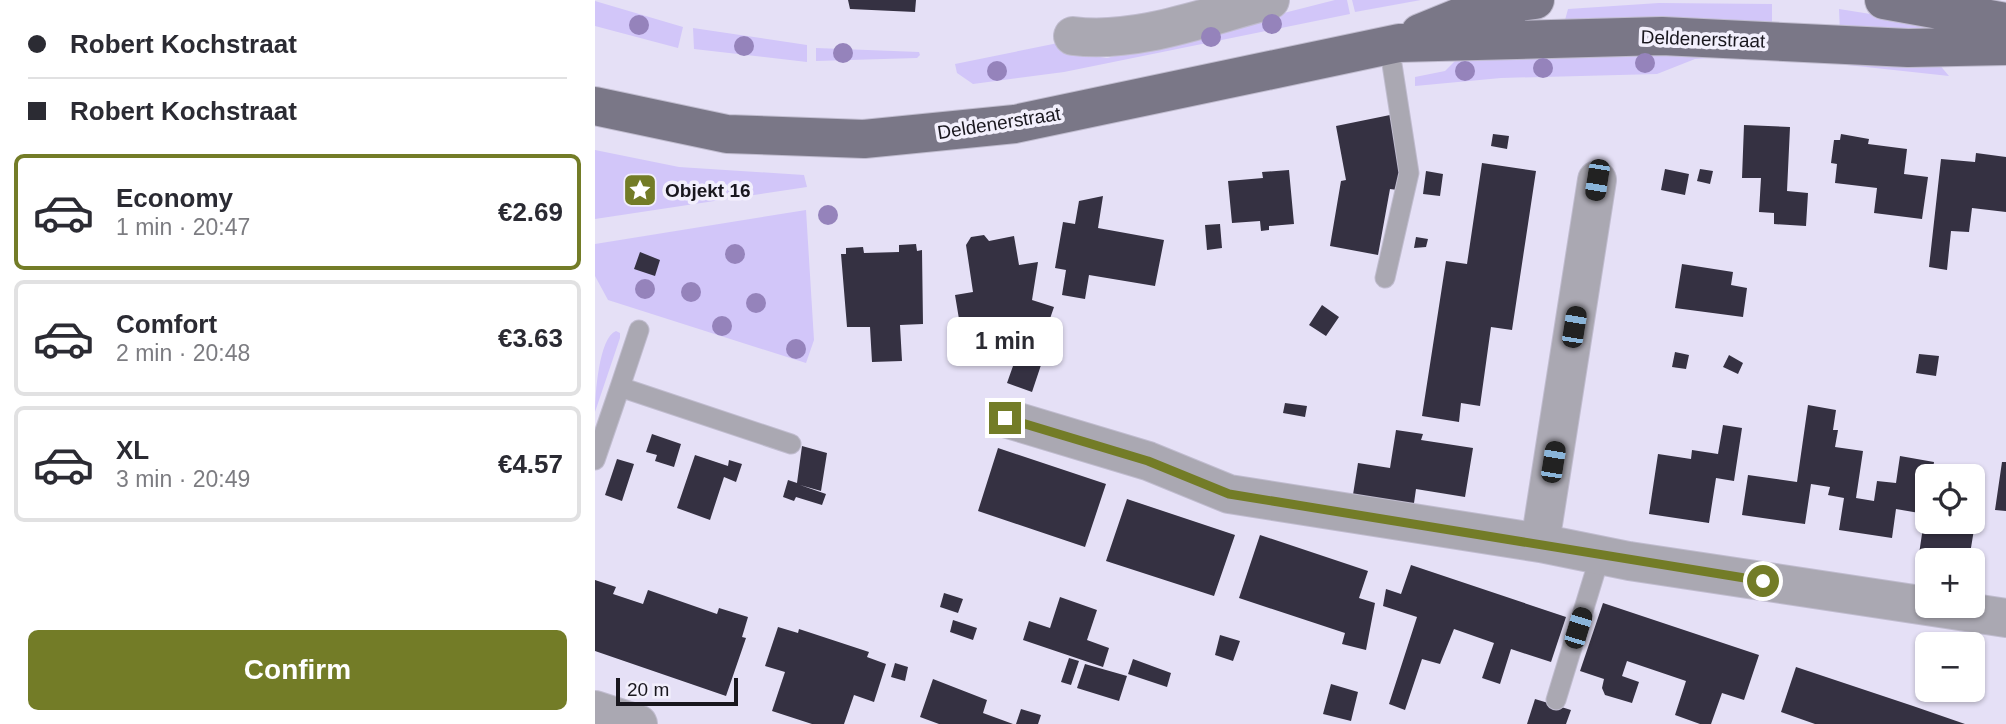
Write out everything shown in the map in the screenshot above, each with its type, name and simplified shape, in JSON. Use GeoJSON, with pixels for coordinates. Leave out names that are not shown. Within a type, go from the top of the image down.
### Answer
{"type":"FeatureCollection","features":[{"type":"Feature","properties":{"kind":"main road","name":"Deldenerstraat"},"geometry":{"type":"LineString","coordinates":[[1394,44],[1487,6],[1535,0]]}},
{"type":"Feature","properties":{"kind":"main road"},"geometry":{"type":"LineString","coordinates":[[1884,0],[2006,22]]}},
{"type":"Feature","properties":{"kind":"main road","name":"Deldenerstraat"},"geometry":{"type":"LineString","coordinates":[[595,107],[727,134],[865,139],[1015,124],[1394,44],[1662,36],[1908,48],[2006,46]]}},
{"type":"Feature","properties":{"kind":"street"},"geometry":{"type":"LineString","coordinates":[[1073,36],[1101,40],[1126,37],[1270,0]]}},
{"type":"Feature","properties":{"kind":"street"},"geometry":{"type":"LineString","coordinates":[[1540,543],[1597,180]]}},
{"type":"Feature","properties":{"kind":"street"},"geometry":{"type":"LineString","coordinates":[[1005,418],[1148,461],[1229,494],[1540,543],[1600,556],[2006,618]]}},
{"type":"Feature","properties":{"kind":"street"},"geometry":{"type":"LineString","coordinates":[[595,710],[638,724]]}},
{"type":"Feature","properties":{"kind":"lane"},"geometry":{"type":"LineString","coordinates":[[1385,278],[1409,173],[1394,44]]}},
{"type":"Feature","properties":{"kind":"lane"},"geometry":{"type":"LineString","coordinates":[[595,460],[639,330]]}},
{"type":"Feature","properties":{"kind":"lane"},"geometry":{"type":"LineString","coordinates":[[620,387],[790,444]]}},
{"type":"Feature","properties":{"kind":"lane"},"geometry":{"type":"LineString","coordinates":[[1556,700],[1600,556]]}},
{"type":"Feature","properties":{"kind":"shaded area"},"geometry":{"type":"Polygon","coordinates":[[[1335,0],[1347,0],[1350,14],[1064,72],[973,84],[957,73],[955,64],[1063,42],[1094,56],[1107,58],[1335,0]]]}},
{"type":"Feature","properties":{"kind":"shaded area"},"geometry":{"type":"Polygon","coordinates":[[[1352,0],[1421,0],[1355,12],[1352,0]]]}},
{"type":"Feature","properties":{"kind":"shaded area"},"geometry":{"type":"Polygon","coordinates":[[[595,1],[683,27],[678,48],[595,26],[595,1]]]}},
{"type":"Feature","properties":{"kind":"shaded area"},"geometry":{"type":"Polygon","coordinates":[[[1659,3],[1772,4],[1772,29],[1565,20],[1568,9],[1659,3]]]}},
{"type":"Feature","properties":{"kind":"shaded area"},"geometry":{"type":"Polygon","coordinates":[[[1839,9],[1921,22],[1926,25],[1926,31],[1840,32],[1839,9]]]}},
{"type":"Feature","properties":{"kind":"shaded area"},"geometry":{"type":"Polygon","coordinates":[[[693,28],[807,45],[807,62],[694,49],[693,28]]]}},
{"type":"Feature","properties":{"kind":"shaded area"},"geometry":{"type":"Polygon","coordinates":[[[816,48],[919,52],[920,55],[917,58],[816,61],[816,48]]]}},
{"type":"Feature","properties":{"kind":"shaded area"},"geometry":{"type":"Polygon","coordinates":[[[1517,50],[1724,57],[1695,59],[1657,74],[1501,78],[1415,86],[1415,77],[1445,71],[1459,57],[1517,50]]]}},
{"type":"Feature","properties":{"kind":"shaded area"},"geometry":{"type":"Polygon","coordinates":[[[1820,62],[1938,63],[1949,76],[1820,62]]]}},
{"type":"Feature","properties":{"kind":"shaded area"},"geometry":{"type":"Polygon","coordinates":[[[595,150],[679,167],[804,175],[807,187],[595,219],[595,150]]]}},
{"type":"Feature","properties":{"kind":"shaded area"},"geometry":{"type":"Polygon","coordinates":[[[806,210],[814,340],[806,363],[608,300],[595,276],[595,244],[806,210]]]}},
{"type":"Feature","properties":{"kind":"shaded area"},"geometry":{"type":"Polygon","coordinates":[[[616,331],[620,333],[620,338],[595,412],[602,355],[610,336],[616,331]]]}},
{"type":"Feature","properties":{"kind":"building"},"geometry":{"type":"Polygon","coordinates":[[[848,0],[916,0],[915,12],[850,9],[848,0]]]}},
{"type":"Feature","properties":{"kind":"building"},"geometry":{"type":"Polygon","coordinates":[[[1390,115],[1401,172],[1398,190],[1390,189],[1378,255],[1330,246],[1341,181],[1346,180],[1336,126],[1390,115]]]}},
{"type":"Feature","properties":{"kind":"building"},"geometry":{"type":"Polygon","coordinates":[[[1744,125],[1790,127],[1787,191],[1808,193],[1806,226],[1774,224],[1774,213],[1759,212],[1761,178],[1742,178],[1744,125]]]}},
{"type":"Feature","properties":{"kind":"building"},"geometry":{"type":"Polygon","coordinates":[[[1493,134],[1509,136],[1507,149],[1491,146],[1493,134]]]}},
{"type":"Feature","properties":{"kind":"building"},"geometry":{"type":"Polygon","coordinates":[[[1841,134],[1869,139],[1868,144],[1907,149],[1904,174],[1928,177],[1922,219],[1874,213],[1877,188],[1835,183],[1837,164],[1831,163],[1834,140],[1840,140],[1841,134]]]}},
{"type":"Feature","properties":{"kind":"building"},"geometry":{"type":"Polygon","coordinates":[[[1976,153],[2006,157],[2006,212],[1972,208],[1969,232],[1951,231],[1947,270],[1929,267],[1941,159],[1975,162],[1976,153]]]}},
{"type":"Feature","properties":{"kind":"building"},"geometry":{"type":"Polygon","coordinates":[[[1482,163],[1536,171],[1512,330],[1491,327],[1480,406],[1461,403],[1459,422],[1422,416],[1446,261],[1467,264],[1482,163]]]}},
{"type":"Feature","properties":{"kind":"building"},"geometry":{"type":"Polygon","coordinates":[[[1665,169],[1689,174],[1685,195],[1661,190],[1665,169]]]}},
{"type":"Feature","properties":{"kind":"building"},"geometry":{"type":"Polygon","coordinates":[[[1700,169],[1713,171],[1710,184],[1697,181],[1700,169]]]}},
{"type":"Feature","properties":{"kind":"building"},"geometry":{"type":"Polygon","coordinates":[[[1289,170],[1294,224],[1269,226],[1269,230],[1261,231],[1260,221],[1232,223],[1228,181],[1263,178],[1262,172],[1289,170]]]}},
{"type":"Feature","properties":{"kind":"building"},"geometry":{"type":"Polygon","coordinates":[[[1426,171],[1443,174],[1440,196],[1423,194],[1426,171]]]}},
{"type":"Feature","properties":{"kind":"building"},"geometry":{"type":"Polygon","coordinates":[[[1103,196],[1098,228],[1164,240],[1155,286],[1089,275],[1085,299],[1062,295],[1066,270],[1055,268],[1063,222],[1075,224],[1079,201],[1103,196]]]}},
{"type":"Feature","properties":{"kind":"building"},"geometry":{"type":"Polygon","coordinates":[[[1220,224],[1222,248],[1207,250],[1205,225],[1220,224]]]}},
{"type":"Feature","properties":{"kind":"building"},"geometry":{"type":"Polygon","coordinates":[[[984,235],[989,241],[1014,236],[1019,265],[1038,262],[1032,300],[1054,307],[1043,339],[1049,341],[1032,392],[1007,383],[1013,366],[994,360],[988,320],[960,325],[955,295],[973,292],[966,245],[971,237],[984,235]]]}},
{"type":"Feature","properties":{"kind":"building"},"geometry":{"type":"Polygon","coordinates":[[[1416,237],[1428,239],[1426,247],[1414,248],[1416,237]]]}},
{"type":"Feature","properties":{"kind":"building"},"geometry":{"type":"Polygon","coordinates":[[[916,244],[917,251],[922,250],[923,324],[900,325],[902,361],[872,362],[870,327],[847,327],[841,254],[846,254],[846,248],[863,247],[864,253],[899,252],[899,245],[916,244]]]}},
{"type":"Feature","properties":{"kind":"building"},"geometry":{"type":"Polygon","coordinates":[[[640,252],[660,260],[655,276],[634,269],[640,252]]]}},
{"type":"Feature","properties":{"kind":"building"},"geometry":{"type":"Polygon","coordinates":[[[1682,264],[1733,272],[1731,285],[1747,288],[1743,317],[1675,308],[1682,264]]]}},
{"type":"Feature","properties":{"kind":"building"},"geometry":{"type":"Polygon","coordinates":[[[1322,305],[1339,317],[1326,336],[1309,325],[1322,305]]]}},
{"type":"Feature","properties":{"kind":"building"},"geometry":{"type":"Polygon","coordinates":[[[1675,352],[1689,355],[1686,369],[1672,367],[1675,352]]]}},
{"type":"Feature","properties":{"kind":"building"},"geometry":{"type":"Polygon","coordinates":[[[1919,354],[1939,356],[1936,376],[1916,373],[1919,354]]]}},
{"type":"Feature","properties":{"kind":"building"},"geometry":{"type":"Polygon","coordinates":[[[1729,355],[1743,363],[1738,374],[1723,367],[1729,355]]]}},
{"type":"Feature","properties":{"kind":"building"},"geometry":{"type":"Polygon","coordinates":[[[1285,403],[1307,406],[1305,417],[1283,413],[1285,403]]]}},
{"type":"Feature","properties":{"kind":"building"},"geometry":{"type":"Polygon","coordinates":[[[1808,405],[1836,410],[1833,430],[1838,430],[1835,447],[1863,451],[1856,498],[1874,501],[1877,481],[1896,483],[1900,456],[1934,462],[1915,464],[1915,512],[1896,509],[1892,538],[1839,530],[1844,498],[1828,495],[1830,487],[1811,484],[1805,524],[1742,515],[1748,475],[1797,482],[1808,405]]]}},
{"type":"Feature","properties":{"kind":"building"},"geometry":{"type":"Polygon","coordinates":[[[1723,425],[1742,428],[1734,481],[1716,478],[1709,523],[1649,514],[1658,454],[1691,459],[1692,450],[1718,454],[1723,425]]]}},
{"type":"Feature","properties":{"kind":"building"},"geometry":{"type":"Polygon","coordinates":[[[1396,430],[1423,434],[1421,440],[1473,448],[1465,497],[1416,489],[1413,510],[1352,501],[1358,463],[1390,468],[1396,430]]]}},
{"type":"Feature","properties":{"kind":"building"},"geometry":{"type":"Polygon","coordinates":[[[652,434],[681,444],[674,467],[655,461],[657,455],[646,452],[652,434]]]}},
{"type":"Feature","properties":{"kind":"building"},"geometry":{"type":"Polygon","coordinates":[[[802,446],[827,453],[821,491],[800,485],[826,494],[822,505],[796,497],[794,501],[783,497],[788,480],[797,483],[802,446]]]}},
{"type":"Feature","properties":{"kind":"building"},"geometry":{"type":"Polygon","coordinates":[[[998,448],[1106,484],[1085,547],[978,511],[998,448]]]}},
{"type":"Feature","properties":{"kind":"building"},"geometry":{"type":"Polygon","coordinates":[[[695,455],[728,466],[729,460],[742,464],[736,482],[724,477],[710,520],[677,508],[695,455]]]}},
{"type":"Feature","properties":{"kind":"building"},"geometry":{"type":"Polygon","coordinates":[[[617,459],[634,464],[622,501],[605,495],[617,459]]]}},
{"type":"Feature","properties":{"kind":"building"},"geometry":{"type":"Polygon","coordinates":[[[2002,462],[2006,462],[2006,511],[1995,510],[2002,462]]]}},
{"type":"Feature","properties":{"kind":"building"},"geometry":{"type":"Polygon","coordinates":[[[1127,499],[1235,535],[1214,596],[1106,561],[1127,499]]]}},
{"type":"Feature","properties":{"kind":"building"},"geometry":{"type":"Polygon","coordinates":[[[1922,534],[1973,534],[1971,548],[1920,548],[1922,534]]]}},
{"type":"Feature","properties":{"kind":"building"},"geometry":{"type":"Polygon","coordinates":[[[1260,535],[1368,571],[1359,598],[1375,603],[1366,650],[1342,644],[1345,633],[1239,598],[1260,535]]]}},
{"type":"Feature","properties":{"kind":"building"},"geometry":{"type":"Polygon","coordinates":[[[1411,565],[1566,617],[1551,662],[1511,649],[1500,684],[1482,678],[1494,643],[1454,629],[1440,664],[1422,659],[1405,710],[1389,704],[1417,617],[1383,606],[1386,589],[1401,594],[1411,565]]]}},
{"type":"Feature","properties":{"kind":"building"},"geometry":{"type":"Polygon","coordinates":[[[595,580],[616,587],[613,594],[643,604],[648,590],[717,614],[719,608],[748,617],[742,637],[746,638],[726,696],[595,651],[595,580]]]}},
{"type":"Feature","properties":{"kind":"building"},"geometry":{"type":"Polygon","coordinates":[[[944,593],[963,599],[958,613],[940,607],[944,593]]]}},
{"type":"Feature","properties":{"kind":"building"},"geometry":{"type":"Polygon","coordinates":[[[1060,597],[1097,610],[1087,640],[1109,648],[1103,667],[1023,640],[1029,621],[1050,628],[1060,597]]]}},
{"type":"Feature","properties":{"kind":"building"},"geometry":{"type":"Polygon","coordinates":[[[1603,603],[1759,655],[1744,700],[1722,693],[1711,724],[1700,724],[1675,715],[1686,681],[1627,661],[1622,676],[1639,682],[1632,703],[1605,695],[1602,688],[1604,679],[1580,671],[1603,603]]]}},
{"type":"Feature","properties":{"kind":"building"},"geometry":{"type":"Polygon","coordinates":[[[953,620],[977,628],[973,640],[950,632],[953,620]]]}},
{"type":"Feature","properties":{"kind":"building"},"geometry":{"type":"Polygon","coordinates":[[[778,627],[798,633],[799,629],[869,652],[867,657],[886,664],[874,702],[854,695],[844,724],[812,724],[772,711],[785,672],[765,666],[778,627]]]}},
{"type":"Feature","properties":{"kind":"building"},"geometry":{"type":"Polygon","coordinates":[[[1220,635],[1240,641],[1233,661],[1215,655],[1220,635]]]}},
{"type":"Feature","properties":{"kind":"building"},"geometry":{"type":"Polygon","coordinates":[[[1069,658],[1079,661],[1071,685],[1061,682],[1069,658]]]}},
{"type":"Feature","properties":{"kind":"building"},"geometry":{"type":"Polygon","coordinates":[[[1133,659],[1171,673],[1167,687],[1128,674],[1133,659]]]}},
{"type":"Feature","properties":{"kind":"building"},"geometry":{"type":"Polygon","coordinates":[[[895,663],[908,667],[905,681],[891,677],[895,663]]]}},
{"type":"Feature","properties":{"kind":"building"},"geometry":{"type":"Polygon","coordinates":[[[1085,664],[1127,676],[1119,701],[1077,688],[1085,664]]]}},
{"type":"Feature","properties":{"kind":"building"},"geometry":{"type":"Polygon","coordinates":[[[1796,667],[1965,724],[1815,724],[1781,712],[1796,667]]]}},
{"type":"Feature","properties":{"kind":"building"},"geometry":{"type":"Polygon","coordinates":[[[933,679],[987,700],[983,713],[1013,724],[939,724],[920,717],[933,679]]]}},
{"type":"Feature","properties":{"kind":"building"},"geometry":{"type":"Polygon","coordinates":[[[1331,684],[1358,692],[1351,721],[1323,714],[1331,684]]]}},
{"type":"Feature","properties":{"kind":"building"},"geometry":{"type":"Polygon","coordinates":[[[1535,699],[1571,710],[1566,724],[1527,724],[1535,699]]]}},
{"type":"Feature","properties":{"kind":"building"},"geometry":{"type":"Polygon","coordinates":[[[1021,709],[1041,715],[1038,724],[1016,724],[1021,709]]]}},
{"type":"Feature","properties":{"kind":"place","name":"Objekt 16"},"geometry":{"type":"Point","coordinates":[640,190]}},
{"type":"Feature","properties":{"kind":"route"},"geometry":{"type":"LineString","coordinates":[[1005,418],[1148,461],[1229,494],[1763,581]]}}]}
